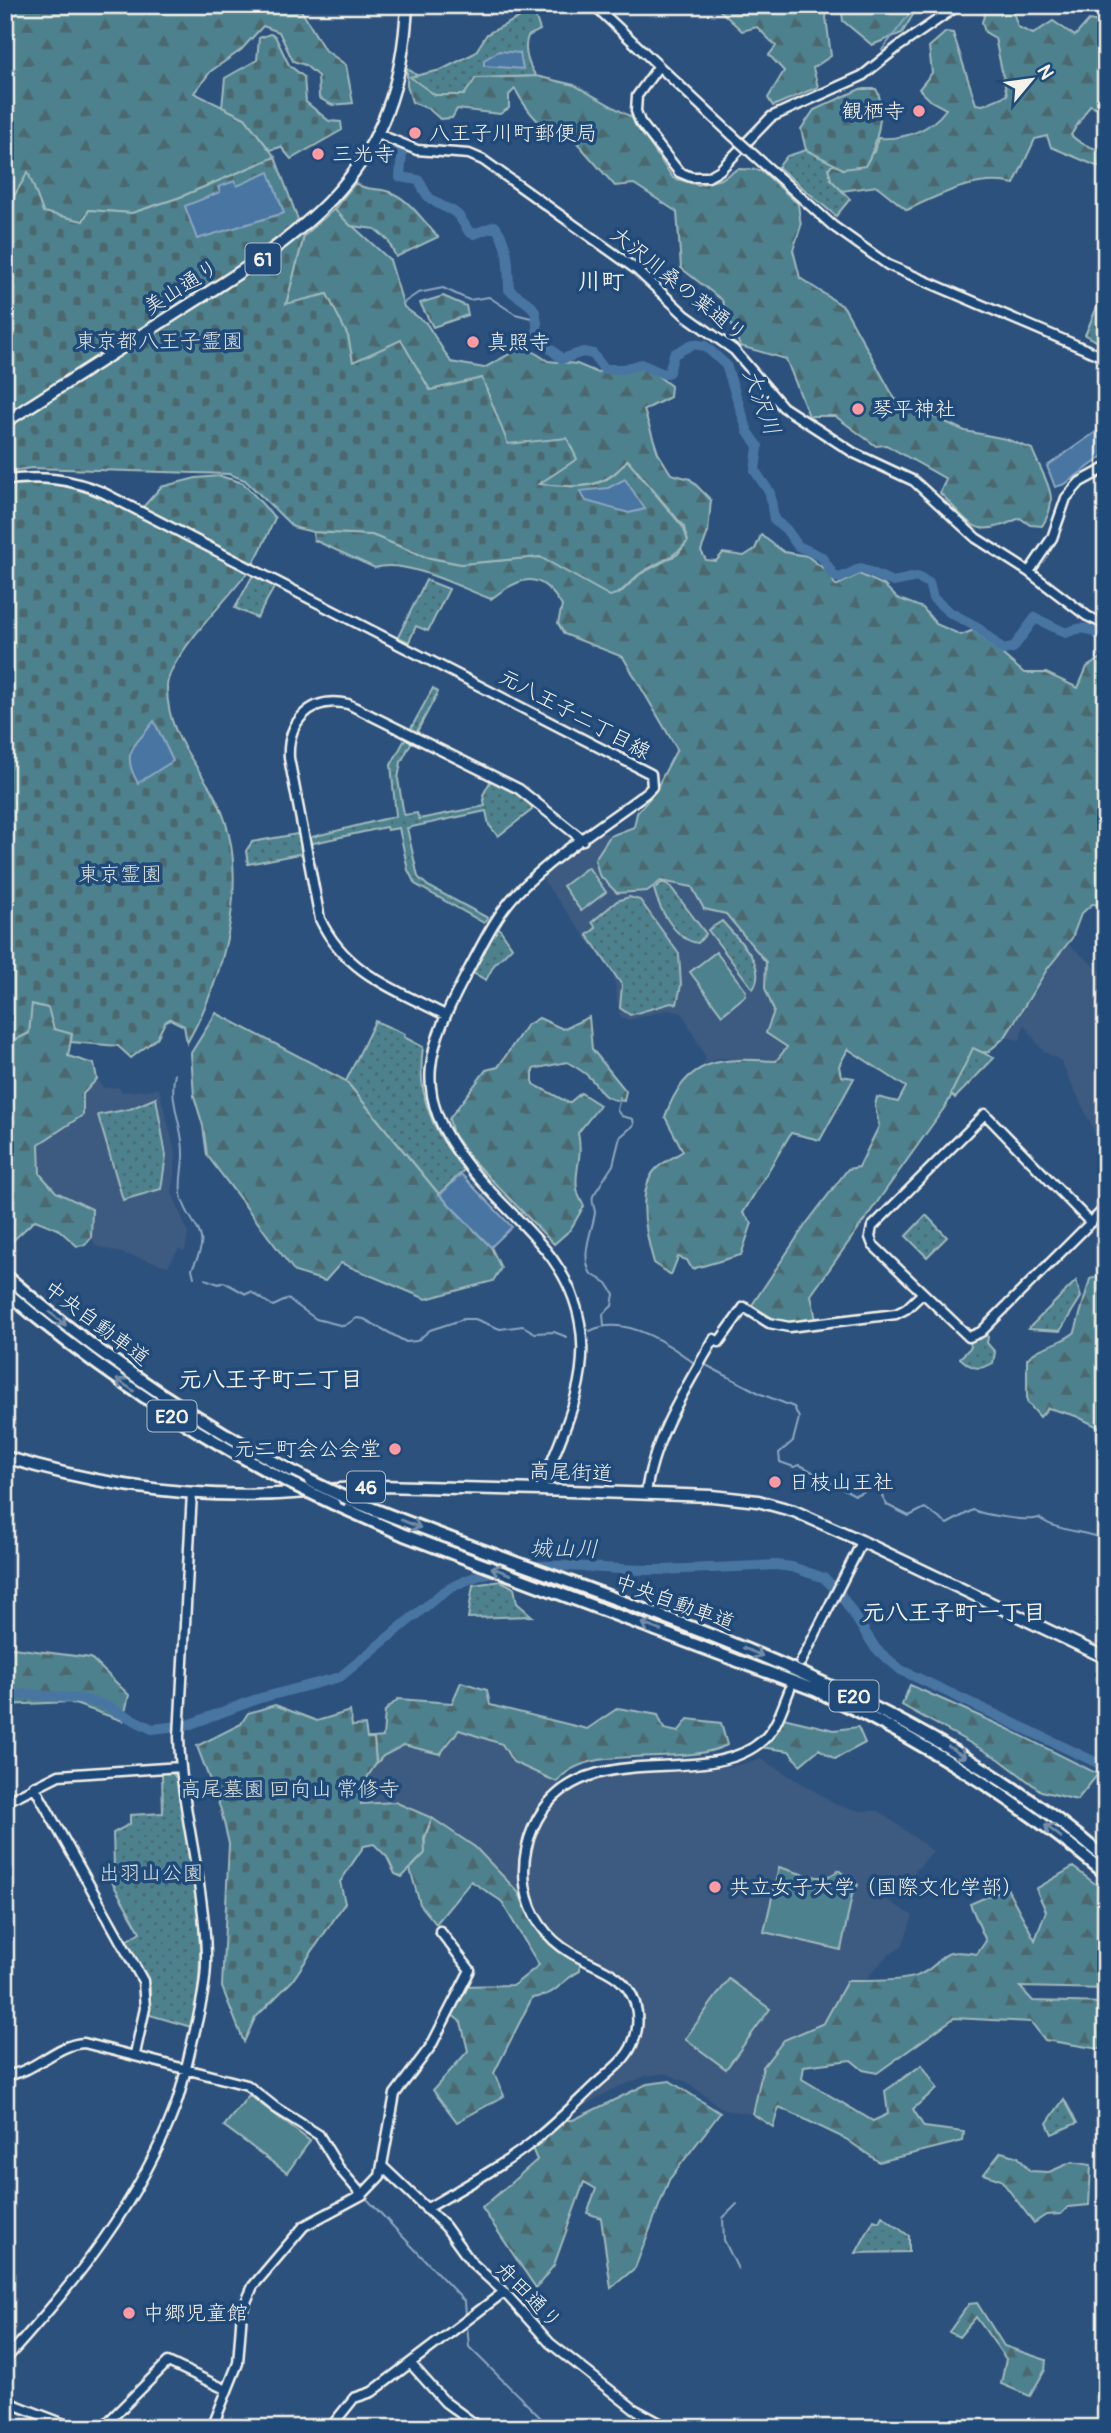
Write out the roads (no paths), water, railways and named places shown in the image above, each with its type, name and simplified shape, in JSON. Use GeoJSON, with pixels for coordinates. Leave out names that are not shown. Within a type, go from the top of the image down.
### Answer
{"type":"FeatureCollection","features":[{"type":"Feature","properties":{"kind":"highway","name":"中央自動車道"},"geometry":{"type":"LineString","coordinates":[[5,1275],[70,1329],[172,1402],[310,1481],[348,1499],[477,1549],[785,1664],[891,1713],[991,1773],[1106,1859]]}},
{"type":"Feature","properties":{"kind":"highway","name":"中央自動車道"},"geometry":{"type":"LineString","coordinates":[[5,1291],[63,1339],[162,1410],[288,1482],[450,1552],[815,1690],[869,1715],[979,1779],[1035,1817],[1106,1874]]}},
{"type":"Feature","properties":{"kind":"main road","name":"美山通り"},"geometry":{"type":"LineString","coordinates":[[5,422],[292,238],[343,188],[378,134],[397,79],[407,5]]}},
{"type":"Feature","properties":{"kind":"main road","name":"高尾街道"},"geometry":{"type":"LineString","coordinates":[[5,1457],[105,1484],[192,1492],[257,1495],[379,1486],[646,1494],[732,1498],[765,1503],[794,1511],[1106,1658]]}},
{"type":"Feature","properties":{"kind":"street"},"geometry":{"type":"LineString","coordinates":[[594,5],[833,226],[888,265],[1106,358]]}},
{"type":"Feature","properties":{"kind":"street"},"geometry":{"type":"LineString","coordinates":[[658,67],[637,96],[636,111],[639,122],[679,172],[691,177],[708,177],[720,170],[771,117],[862,76],[898,47],[960,5]]}},
{"type":"Feature","properties":{"kind":"street","name":"大沢川桑の葉通り"},"geometry":{"type":"LineString","coordinates":[[378,134],[417,150],[469,154],[484,160],[637,270],[685,315],[734,350],[783,407],[852,452],[914,481],[963,528],[1029,572],[1087,616],[1106,625]]}},
{"type":"Feature","properties":{"kind":"street"},"geometry":{"type":"LineString","coordinates":[[1029,572],[1052,538],[1066,498],[1080,482],[1106,468]]}},
{"type":"Feature","properties":{"kind":"street","name":"元八王子二丁目線"},"geometry":{"type":"LineString","coordinates":[[5,481],[49,477],[102,492],[651,774],[652,787],[646,793],[536,876],[502,911],[445,1014],[430,1060],[436,1115],[452,1145],[470,1169],[551,1255],[572,1293],[580,1321],[582,1363],[575,1400],[540,1490]]}},
{"type":"Feature","properties":{"kind":"street"},"geometry":{"type":"LineString","coordinates":[[445,1014],[359,971],[327,934],[320,919],[289,758],[289,737],[297,719],[319,705],[348,704],[519,789],[583,840]]}},
{"type":"Feature","properties":{"kind":"street"},"geometry":{"type":"LineString","coordinates":[[1091,1223],[985,1114],[870,1231],[873,1245],[964,1335],[975,1336],[1091,1223],[1106,1208]]}},
{"type":"Feature","properties":{"kind":"street"},"geometry":{"type":"LineString","coordinates":[[646,1494],[661,1440],[691,1380],[714,1339],[719,1342],[744,1307],[769,1323],[789,1327],[896,1314],[906,1309],[922,1294]]}},
{"type":"Feature","properties":{"kind":"street"},"geometry":{"type":"LineString","coordinates":[[5,2360],[80,2275],[162,2140],[177,2102],[203,1995],[206,1955],[179,1737],[192,1492]]}},
{"type":"Feature","properties":{"kind":"street"},"geometry":{"type":"LineString","coordinates":[[801,1662],[862,1542]]}},
{"type":"Feature","properties":{"kind":"street"},"geometry":{"type":"LineString","coordinates":[[426,2208],[531,2143],[622,2060],[635,2036],[635,2003],[621,1980],[558,1944],[545,1931],[529,1903],[522,1872],[524,1854],[528,1838],[543,1809],[573,1783],[610,1769],[709,1760],[753,1747],[765,1739],[773,1727],[790,1689]]}},
{"type":"Feature","properties":{"kind":"street"},"geometry":{"type":"LineString","coordinates":[[5,1802],[59,1775],[181,1767]]}},
{"type":"Feature","properties":{"kind":"street"},"geometry":{"type":"LineString","coordinates":[[34,1786],[143,1981],[145,2008],[135,2054]]}},
{"type":"Feature","properties":{"kind":"street"},"geometry":{"type":"LineString","coordinates":[[212,2428],[238,2363],[242,2311],[253,2286],[304,2226],[362,2195],[380,2176],[395,2094],[431,2046],[470,1970],[440,1931]]}},
{"type":"Feature","properties":{"kind":"street"},"geometry":{"type":"LineString","coordinates":[[5,2075],[21,2071],[76,2043],[93,2043],[247,2085],[276,2108],[319,2135],[339,2168],[362,2195]]}},
{"type":"Feature","properties":{"kind":"street","name":"舟田通り"},"geometry":{"type":"LineString","coordinates":[[383,2167],[453,2236],[471,2262],[569,2359],[655,2425],[668,2428]]}},
{"type":"Feature","properties":{"kind":"street"},"geometry":{"type":"LineString","coordinates":[[330,2428],[354,2399],[372,2392],[504,2292]]}},
{"type":"Feature","properties":{"kind":"street"},"geometry":{"type":"LineString","coordinates":[[102,2428],[168,2362],[227,2390]]}},
{"type":"Feature","properties":{"kind":"street"},"geometry":{"type":"LineString","coordinates":[[411,2364],[436,2394],[480,2428]]}},
{"type":"Feature","properties":{"kind":"street"},"geometry":{"type":"LineString","coordinates":[[5,2401],[75,2428]]}},
{"type":"Feature","properties":{"kind":"waterway"},"geometry":{"type":"LineString","coordinates":[[882,50],[916,5]]}},
{"type":"Feature","properties":{"kind":"waterway","name":"大沢川"},"geometry":{"type":"LineString","coordinates":[[379,150],[402,153],[400,177],[418,180],[429,197],[455,213],[469,232],[474,234],[495,226],[506,249],[509,290],[533,308],[537,319],[538,338],[562,359],[583,352],[593,354],[604,369],[623,369],[641,364],[664,374],[669,372],[674,354],[693,344],[705,346],[726,365],[748,432],[758,446],[755,471],[770,493],[774,520],[786,529],[798,546],[822,557],[834,576],[840,578],[861,568],[893,582],[917,577],[929,583],[933,598],[949,612],[977,627],[1003,650],[1013,648],[1035,618],[1066,633],[1087,629],[1106,640]]}},
{"type":"Feature","properties":{"kind":"waterway"},"geometry":{"type":"LineString","coordinates":[[403,303],[418,293],[443,288],[469,300],[489,297],[515,314],[539,320]]}},
{"type":"Feature","properties":{"kind":"waterway"},"geometry":{"type":"LineString","coordinates":[[1075,601],[1084,605],[1087,611]]}},
{"type":"Feature","properties":{"kind":"waterway"},"geometry":{"type":"LineString","coordinates":[[175,1074],[173,1094],[183,1145],[181,1194],[201,1239],[201,1247],[192,1269],[194,1277]]}},
{"type":"Feature","properties":{"kind":"waterway"},"geometry":{"type":"LineString","coordinates":[[604,1326],[603,1314],[612,1306],[614,1294],[607,1283],[591,1274],[587,1251],[595,1213],[593,1196],[613,1165],[620,1137],[634,1125],[633,1119],[621,1116],[617,1110],[620,1097]]}},
{"type":"Feature","properties":{"kind":"waterway"},"geometry":{"type":"LineString","coordinates":[[205,1279],[219,1284],[224,1282],[246,1294],[251,1292],[273,1306],[288,1299],[316,1319],[344,1326],[357,1318],[364,1319],[406,1342],[417,1341],[430,1330],[464,1319],[475,1319],[500,1329],[523,1326],[535,1333],[554,1332],[567,1337]]}},
{"type":"Feature","properties":{"kind":"waterway"},"geometry":{"type":"LineString","coordinates":[[590,1331],[603,1327],[631,1328],[671,1347],[694,1363]]}},
{"type":"Feature","properties":{"kind":"waterway"},"geometry":{"type":"LineString","coordinates":[[704,1364],[761,1394],[794,1407],[799,1418],[793,1441],[779,1453],[780,1462],[794,1467],[800,1465],[855,1495],[865,1491]]}},
{"type":"Feature","properties":{"kind":"waterway"},"geometry":{"type":"LineString","coordinates":[[882,1496],[887,1505],[909,1516],[925,1508],[947,1524],[973,1510],[1006,1517],[1039,1518],[1054,1526],[1106,1540]]}},
{"type":"Feature","properties":{"kind":"waterway","name":"城山川"},"geometry":{"type":"LineString","coordinates":[[5,1698],[26,1694],[82,1699],[104,1705],[152,1729],[188,1725],[257,1699],[340,1677],[442,1593],[494,1571],[547,1566],[657,1570],[776,1565],[792,1567],[824,1578],[839,1592],[876,1649],[901,1670],[1106,1767]]}},
{"type":"Feature","properties":{"kind":"waterway"},"geometry":{"type":"LineString","coordinates":[[342,2178],[352,2190]]}},
{"type":"Feature","properties":{"kind":"waterway"},"geometry":{"type":"LineString","coordinates":[[366,2198],[465,2302],[466,2315]]}},
{"type":"Feature","properties":{"kind":"waterway"},"geometry":{"type":"LineString","coordinates":[[737,2204],[723,2218],[724,2240],[738,2269]]}},
{"type":"Feature","properties":{"kind":"waterway"},"geometry":{"type":"LineString","coordinates":[[467,2324],[469,2347],[551,2428]]}},
{"type":"Feature","properties":{"kind":"place","name":"観栖寺"},"geometry":{"type":"Point","coordinates":[919,111]}},
{"type":"Feature","properties":{"kind":"place","name":"八王子川町郵便局"},"geometry":{"type":"Point","coordinates":[415,133]}},
{"type":"Feature","properties":{"kind":"place","name":"三光寺"},"geometry":{"type":"Point","coordinates":[318,154]}},
{"type":"Feature","properties":{"kind":"place","name":"真照寺"},"geometry":{"type":"Point","coordinates":[473,342]}},
{"type":"Feature","properties":{"kind":"place","name":"琴平神社"},"geometry":{"type":"Point","coordinates":[858,409]}},
{"type":"Feature","properties":{"kind":"place","name":"元二町会公会堂"},"geometry":{"type":"Point","coordinates":[395,1449]}},
{"type":"Feature","properties":{"kind":"place","name":"日枝山王社"},"geometry":{"type":"Point","coordinates":[775,1482]}},
{"type":"Feature","properties":{"kind":"place","name":"共立女子大学（国際文化学部）"},"geometry":{"type":"Point","coordinates":[715,1887]}},
{"type":"Feature","properties":{"kind":"place","name":"中郷児童館"},"geometry":{"type":"Point","coordinates":[129,2313]}},
{"type":"Feature","properties":{"kind":"district","name":"川町"},"geometry":{"type":"Point","coordinates":[601,281]}},
{"type":"Feature","properties":{"kind":"district","name":"元八王子町二丁目"},"geometry":{"type":"Point","coordinates":[271,1379]}},
{"type":"Feature","properties":{"kind":"district","name":"元八王子町一丁目"},"geometry":{"type":"Point","coordinates":[954,1612]}},
{"type":"Feature","properties":{"kind":"park label","name":"東京都八王子霊園"},"geometry":{"type":"Point","coordinates":[159,341]}},
{"type":"Feature","properties":{"kind":"park label","name":"東京霊園"},"geometry":{"type":"Point","coordinates":[120,874]}},
{"type":"Feature","properties":{"kind":"park label","name":"高尾墓園 回向山 常修寺"},"geometry":{"type":"Point","coordinates":[290,1789]}},
{"type":"Feature","properties":{"kind":"park label","name":"出羽山公園"},"geometry":{"type":"Point","coordinates":[151,1873]}}]}
